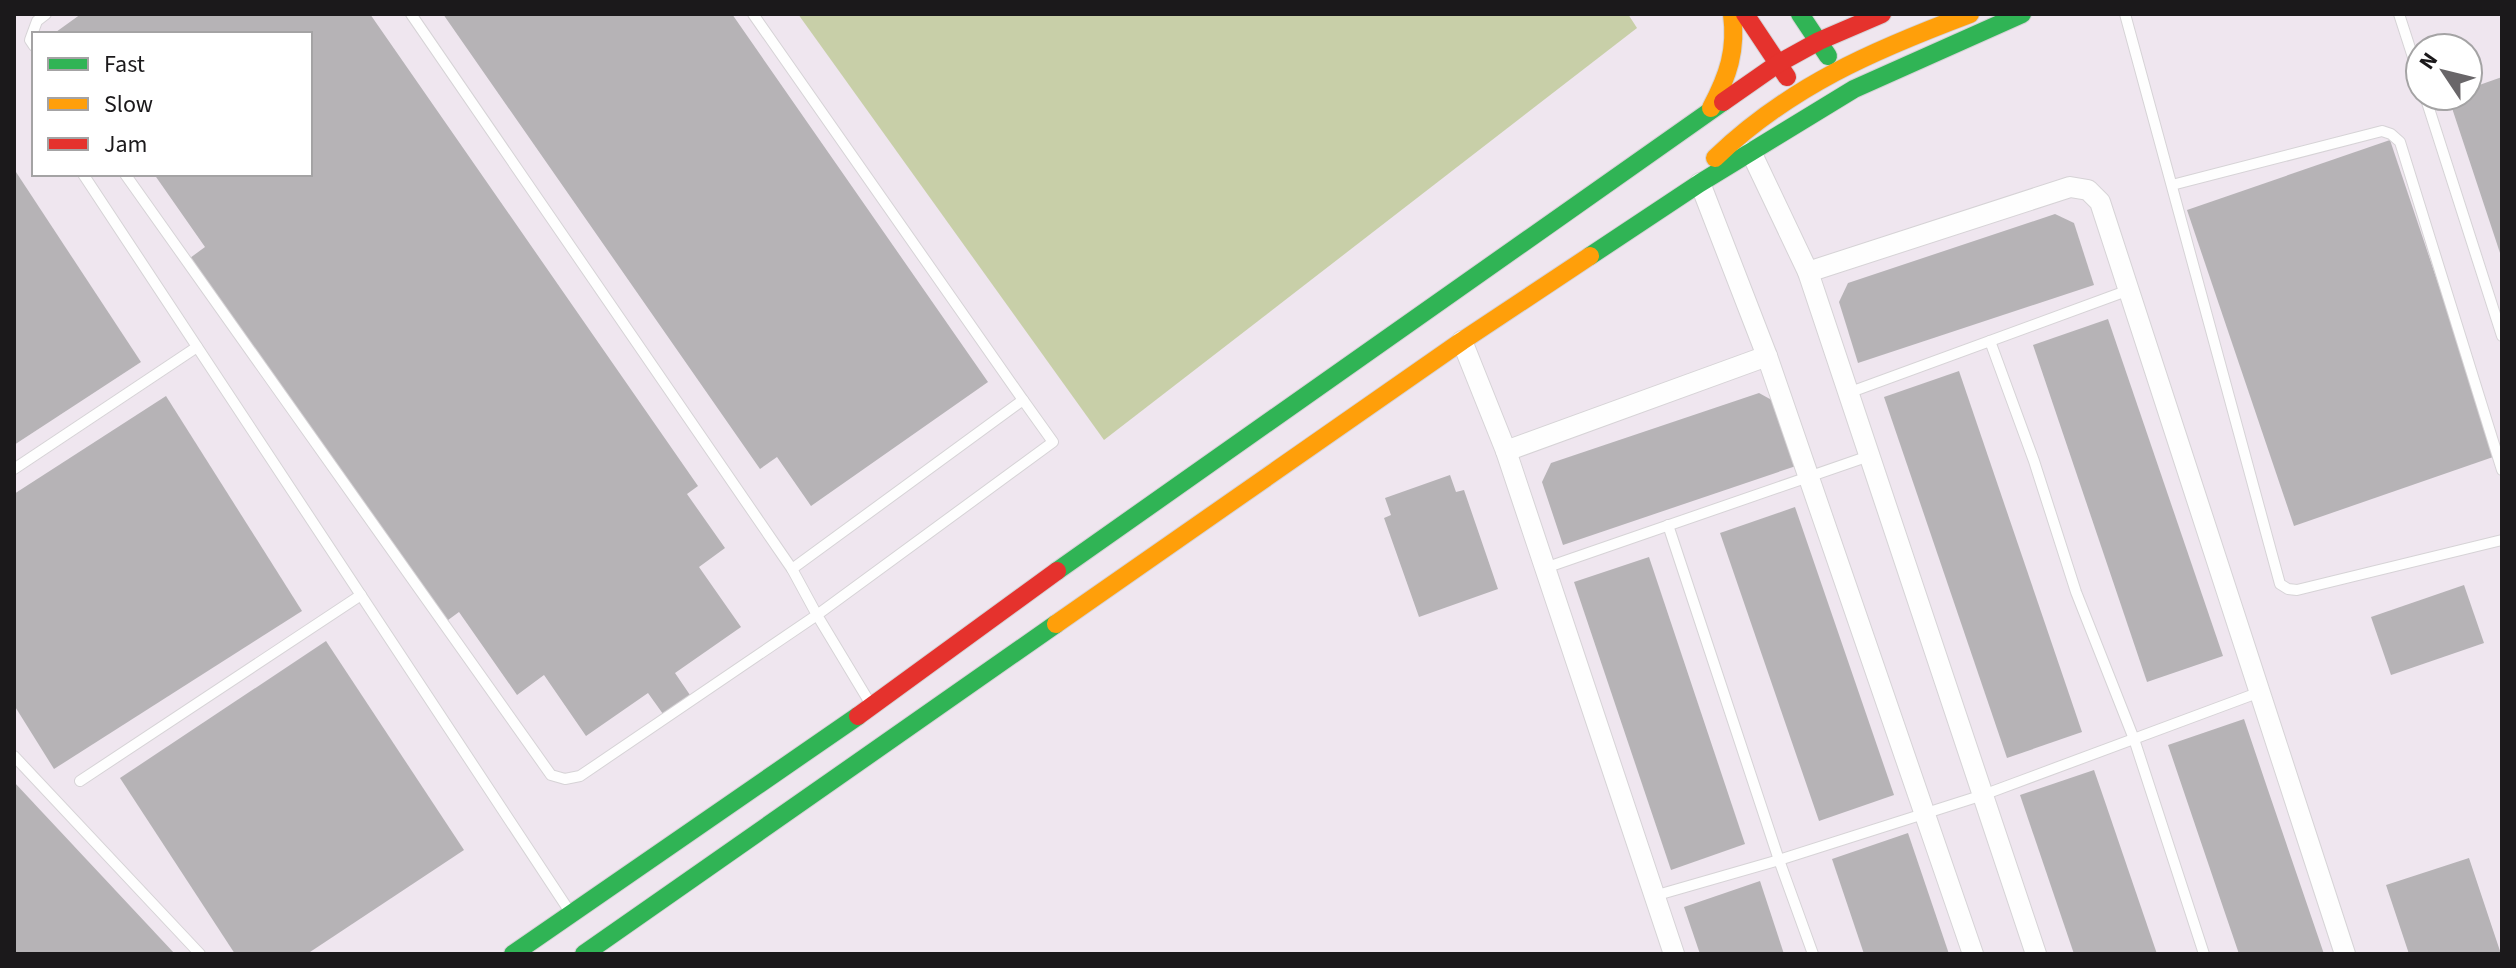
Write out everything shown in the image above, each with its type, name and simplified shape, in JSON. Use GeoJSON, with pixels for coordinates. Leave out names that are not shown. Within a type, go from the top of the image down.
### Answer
{"type":"FeatureCollection","features":[{"type":"Feature","properties":{"kind":"street"},"geometry":{"type":"LineString","coordinates":[[1709,113],[1732,69],[1735,33],[1732,14]]}},
{"type":"Feature","properties":{"kind":"street"},"geometry":{"type":"LineString","coordinates":[[1745,14],[1796,91]]}},
{"type":"Feature","properties":{"kind":"street"},"geometry":{"type":"LineString","coordinates":[[1800,14],[1836,68]]}},
{"type":"Feature","properties":{"kind":"street"},"geometry":{"type":"LineString","coordinates":[[584,954],[1029,617],[1709,113],[1779,63],[1819,41],[1882,14]]}},
{"type":"Feature","properties":{"kind":"street"},"geometry":{"type":"LineString","coordinates":[[1682,195],[1725,147],[1796,91],[1836,68],[1970,14]]}},
{"type":"Feature","properties":{"kind":"street"},"geometry":{"type":"LineString","coordinates":[[513,954],[872,706],[1029,617],[1462,341],[1700,183],[1854,89],[2022,14]]}},
{"type":"Feature","properties":{"kind":"street"},"geometry":{"type":"LineString","coordinates":[[1751,152],[1808,272],[2036,954]]}},
{"type":"Feature","properties":{"kind":"street"},"geometry":{"type":"LineString","coordinates":[[1700,183],[1767,356],[1973,954]]}},
{"type":"Feature","properties":{"kind":"street"},"geometry":{"type":"LineString","coordinates":[[1808,272],[2070,187],[2088,190],[2100,202],[2345,954]]}},
{"type":"Feature","properties":{"kind":"street"},"geometry":{"type":"LineString","coordinates":[[1462,341],[1506,451],[1674,954]]}},
{"type":"Feature","properties":{"kind":"street"},"geometry":{"type":"LineString","coordinates":[[1506,451],[1767,356]]}},
{"type":"Feature","properties":{"kind":"lane"},"geometry":{"type":"LineString","coordinates":[[33,32],[37,21],[46,14]]}},
{"type":"Feature","properties":{"kind":"lane"},"geometry":{"type":"LineString","coordinates":[[411,14],[792,569],[872,706]]}},
{"type":"Feature","properties":{"kind":"lane"},"geometry":{"type":"LineString","coordinates":[[126,176],[551,775],[565,779],[580,776],[817,615],[1053,442],[753,14]]}},
{"type":"Feature","properties":{"kind":"lane"},"geometry":{"type":"LineString","coordinates":[[2125,14],[2280,584],[2297,590],[2502,540]]}},
{"type":"Feature","properties":{"kind":"lane"},"geometry":{"type":"LineString","coordinates":[[2430,112],[2502,336]]}},
{"type":"Feature","properties":{"kind":"lane"},"geometry":{"type":"LineString","coordinates":[[2172,185],[2382,131],[2391,134],[2400,142],[2502,470]]}},
{"type":"Feature","properties":{"kind":"lane"},"geometry":{"type":"LineString","coordinates":[[84,176],[571,913]]}},
{"type":"Feature","properties":{"kind":"lane"},"geometry":{"type":"LineString","coordinates":[[1848,393],[2129,290]]}},
{"type":"Feature","properties":{"kind":"lane"},"geometry":{"type":"LineString","coordinates":[[1990,341],[2034,461],[2076,592],[2134,739],[2204,954]]}},
{"type":"Feature","properties":{"kind":"lane"},"geometry":{"type":"LineString","coordinates":[[14,469],[197,347]]}},
{"type":"Feature","properties":{"kind":"lane"},"geometry":{"type":"LineString","coordinates":[[792,569],[1023,400]]}},
{"type":"Feature","properties":{"kind":"lane"},"geometry":{"type":"LineString","coordinates":[[1545,568],[1869,456]]}},
{"type":"Feature","properties":{"kind":"lane"},"geometry":{"type":"LineString","coordinates":[[1668,525],[1813,954]]}},
{"type":"Feature","properties":{"kind":"lane"},"geometry":{"type":"LineString","coordinates":[[80,781],[361,595]]}},
{"type":"Feature","properties":{"kind":"lane"},"geometry":{"type":"LineString","coordinates":[[1654,896],[1925,815],[2260,692]]}},
{"type":"Feature","properties":{"kind":"lane"},"geometry":{"type":"LineString","coordinates":[[14,756],[200,954]]}},
{"type":"Feature","properties":{"kind":"shaded area"},"geometry":{"type":"Polygon","coordinates":[[[14,14],[2502,14],[2502,954],[14,954],[14,14]]]}},
{"type":"Feature","properties":{"kind":"shaded area"},"geometry":{"type":"Polygon","coordinates":[[[798,14],[1628,14],[1637,28],[1104,440],[798,14]]]}},
{"type":"Feature","properties":{"kind":"building"},"geometry":{"type":"Polygon","coordinates":[[[81,14],[370,14],[698,486],[687,494],[725,548],[699,567],[741,627],[675,673],[690,695],[663,714],[648,693],[586,736],[544,675],[517,695],[459,612],[444,623],[190,258],[205,247],[155,176],[312,176],[312,32],[56,32],[81,14]]]}},
{"type":"Feature","properties":{"kind":"building"},"geometry":{"type":"Polygon","coordinates":[[[443,14],[732,14],[988,382],[811,506],[777,457],[760,469],[443,14]]]}},
{"type":"Feature","properties":{"kind":"building"},"geometry":{"type":"Polygon","coordinates":[[[2502,77],[2502,256],[2453,112],[2484,112],[2484,83],[2502,77]]]}},
{"type":"Feature","properties":{"kind":"building"},"geometry":{"type":"Polygon","coordinates":[[[2390,140],[2496,456],[2294,526],[2187,210],[2390,140]]]}},
{"type":"Feature","properties":{"kind":"building"},"geometry":{"type":"Polygon","coordinates":[[[14,169],[141,362],[14,445],[14,169]]]}},
{"type":"Feature","properties":{"kind":"building"},"geometry":{"type":"Polygon","coordinates":[[[2055,214],[2074,223],[2094,285],[1858,363],[1839,302],[1848,283],[2055,214]]]}},
{"type":"Feature","properties":{"kind":"building"},"geometry":{"type":"Polygon","coordinates":[[[2108,319],[2223,656],[2147,682],[2033,345],[2108,319]]]}},
{"type":"Feature","properties":{"kind":"building"},"geometry":{"type":"Polygon","coordinates":[[[1959,371],[2082,732],[2007,758],[1884,397],[1959,371]]]}},
{"type":"Feature","properties":{"kind":"building"},"geometry":{"type":"Polygon","coordinates":[[[1759,393],[1779,404],[1799,465],[1563,545],[1542,482],[1551,463],[1759,393]]]}},
{"type":"Feature","properties":{"kind":"building"},"geometry":{"type":"Polygon","coordinates":[[[166,396],[302,611],[54,769],[14,705],[14,494],[166,396]]]}},
{"type":"Feature","properties":{"kind":"building"},"geometry":{"type":"Polygon","coordinates":[[[1450,475],[1456,492],[1464,490],[1498,589],[1419,617],[1384,518],[1391,515],[1385,498],[1450,475]]]}},
{"type":"Feature","properties":{"kind":"building"},"geometry":{"type":"Polygon","coordinates":[[[1795,507],[1894,795],[1819,821],[1720,533],[1795,507]]]}},
{"type":"Feature","properties":{"kind":"building"},"geometry":{"type":"Polygon","coordinates":[[[1649,557],[1745,844],[1671,870],[1574,582],[1649,557]]]}},
{"type":"Feature","properties":{"kind":"building"},"geometry":{"type":"Polygon","coordinates":[[[2464,585],[2484,643],[2391,675],[2371,617],[2464,585]]]}},
{"type":"Feature","properties":{"kind":"building"},"geometry":{"type":"Polygon","coordinates":[[[326,641],[464,850],[307,954],[235,954],[120,778],[326,641]]]}},
{"type":"Feature","properties":{"kind":"building"},"geometry":{"type":"Polygon","coordinates":[[[2244,719],[2324,954],[2239,954],[2225,913],[2168,745],[2244,719]]]}},
{"type":"Feature","properties":{"kind":"building"},"geometry":{"type":"Polygon","coordinates":[[[2094,770],[2157,954],[2074,954],[2020,795],[2094,770]]]}},
{"type":"Feature","properties":{"kind":"building"},"geometry":{"type":"Polygon","coordinates":[[[14,782],[175,954],[14,954],[14,782]]]}},
{"type":"Feature","properties":{"kind":"building"},"geometry":{"type":"Polygon","coordinates":[[[1908,833],[1949,954],[1864,954],[1832,859],[1908,833]]]}},
{"type":"Feature","properties":{"kind":"building"},"geometry":{"type":"Polygon","coordinates":[[[2469,858],[2501,954],[2409,954],[2386,885],[2469,858]]]}},
{"type":"Feature","properties":{"kind":"building"},"geometry":{"type":"Polygon","coordinates":[[[1760,881],[1784,954],[1700,954],[1684,907],[1760,881]]]}},
{"type":"Feature","properties":{"kind":"traffic: fast"},"geometry":{"type":"LineString","coordinates":[[1800,14],[1828,56]]}},
{"type":"Feature","properties":{"kind":"traffic: fast"},"geometry":{"type":"LineString","coordinates":[[1590,256],[1700,183],[1854,89],[2022,14]]}},
{"type":"Feature","properties":{"kind":"traffic: fast"},"geometry":{"type":"LineString","coordinates":[[1057,571],[1723,102]]}},
{"type":"Feature","properties":{"kind":"traffic: fast"},"geometry":{"type":"LineString","coordinates":[[584,954],[1056,624]]}},
{"type":"Feature","properties":{"kind":"traffic: fast"},"geometry":{"type":"LineString","coordinates":[[513,954],[858,716]]}},
{"type":"Feature","properties":{"kind":"traffic: slow"},"geometry":{"type":"LineString","coordinates":[[1711,108],[1730,62],[1732,14]]}},
{"type":"Feature","properties":{"kind":"traffic: slow"},"geometry":{"type":"LineString","coordinates":[[1715,158],[1773,110],[1803,90],[1867,56],[1970,14]]}},
{"type":"Feature","properties":{"kind":"traffic: slow"},"geometry":{"type":"LineString","coordinates":[[1056,624],[1462,341],[1590,256]]}},
{"type":"Feature","properties":{"kind":"traffic: jam"},"geometry":{"type":"LineString","coordinates":[[1745,14],[1787,77]]}},
{"type":"Feature","properties":{"kind":"traffic: jam"},"geometry":{"type":"LineString","coordinates":[[1723,102],[1779,63],[1819,41],[1882,14]]}},
{"type":"Feature","properties":{"kind":"traffic: jam"},"geometry":{"type":"LineString","coordinates":[[858,716],[1057,571]]}}]}
